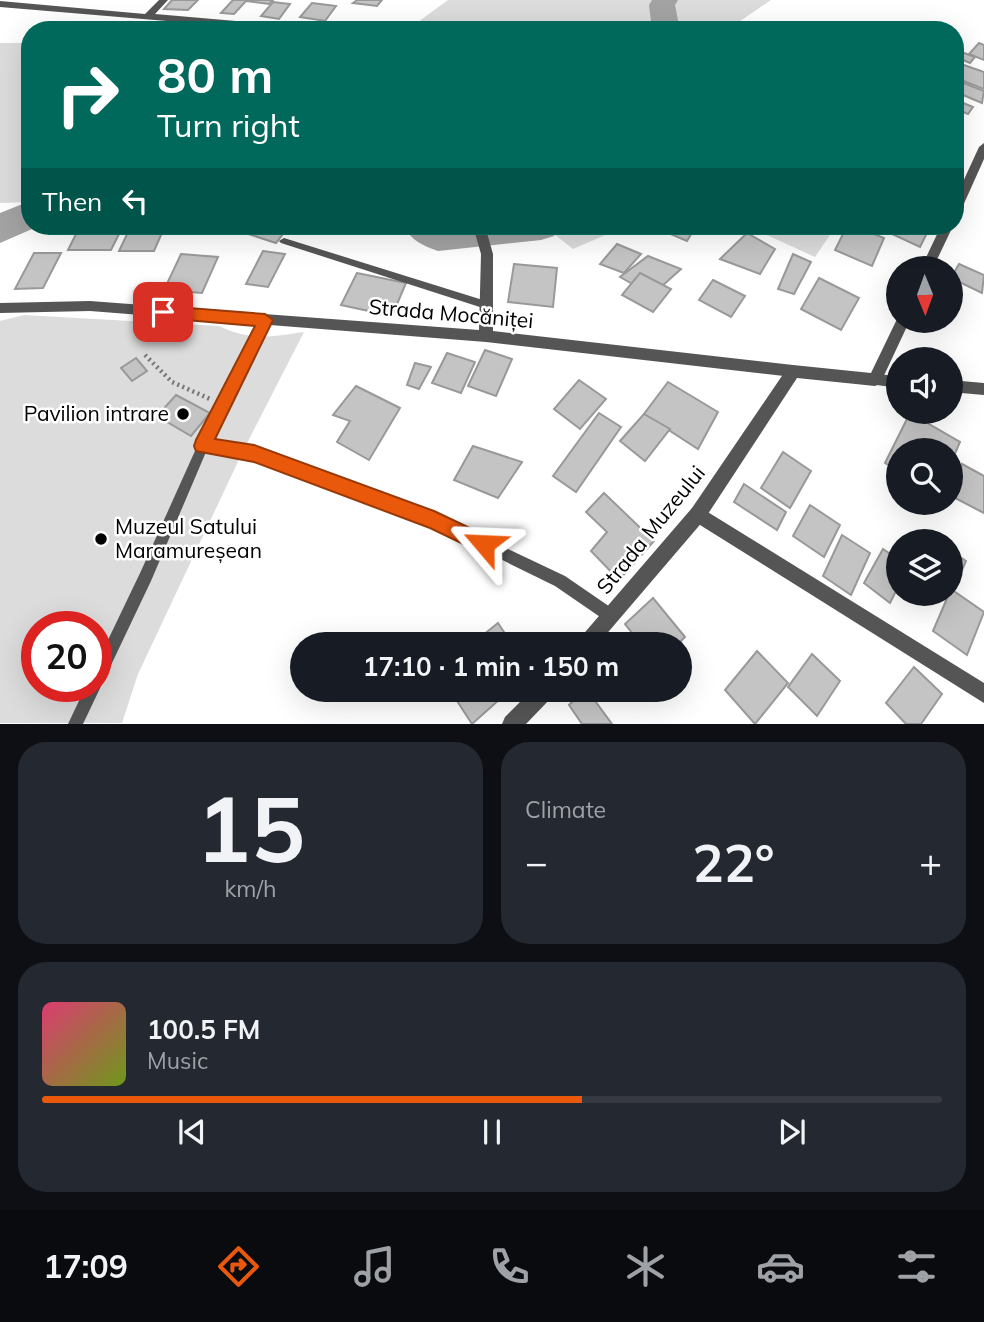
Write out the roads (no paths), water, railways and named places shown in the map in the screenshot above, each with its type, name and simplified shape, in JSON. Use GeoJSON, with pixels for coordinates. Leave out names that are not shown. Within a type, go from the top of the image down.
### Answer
{"type":"FeatureCollection","features":[{"type":"Feature","properties":{"kind":"street"},"geometry":{"type":"LineString","coordinates":[[147,17],[164,0]]}},
{"type":"Feature","properties":{"kind":"street"},"geometry":{"type":"LineString","coordinates":[[0,4],[197,21]]}},
{"type":"Feature","properties":{"kind":"street"},"geometry":{"type":"LineString","coordinates":[[964,191],[984,147]]}},
{"type":"Feature","properties":{"kind":"street"},"geometry":{"type":"LineString","coordinates":[[482,235],[487,254],[486,336]]}},
{"type":"Feature","properties":{"kind":"street"},"geometry":{"type":"LineString","coordinates":[[933,256],[943,235]]}},
{"type":"Feature","properties":{"kind":"street","name":"Strada Mocăniței"},"geometry":{"type":"LineString","coordinates":[[0,308],[90,306],[486,336],[886,381]]}},
{"type":"Feature","properties":{"kind":"street"},"geometry":{"type":"LineString","coordinates":[[875,380],[897,333]]}},
{"type":"Feature","properties":{"kind":"street","name":"Strada Muzeului"},"geometry":{"type":"LineString","coordinates":[[597,632],[698,514],[793,371]]}},
{"type":"Feature","properties":{"kind":"street"},"geometry":{"type":"LineString","coordinates":[[963,387],[984,389]]}},
{"type":"Feature","properties":{"kind":"street"},"geometry":{"type":"LineString","coordinates":[[698,514],[984,694]]}},
{"type":"Feature","properties":{"kind":"street"},"geometry":{"type":"LineString","coordinates":[[512,723],[533,702]]}},
{"type":"Feature","properties":{"kind":"lane"},"geometry":{"type":"LineString","coordinates":[[284,240],[486,305]]}},
{"type":"Feature","properties":{"kind":"lane"},"geometry":{"type":"LineString","coordinates":[[112,647],[202,446],[265,320]]}},
{"type":"Feature","properties":{"kind":"lane"},"geometry":{"type":"LineString","coordinates":[[202,446],[254,454],[434,520],[560,581],[611,616]]}},
{"type":"Feature","properties":{"kind":"lane"},"geometry":{"type":"LineString","coordinates":[[75,723],[86,702]]}},
{"type":"Feature","properties":{"kind":"waterway"},"geometry":{"type":"LineString","coordinates":[[665,0],[662,5],[665,21]]}},
{"type":"Feature","properties":{"kind":"waterway"},"geometry":{"type":"LineString","coordinates":[[0,229],[21,218]]}},
{"type":"Feature","properties":{"kind":"waterway"},"geometry":{"type":"LineString","coordinates":[[435,235],[457,235]]}},
{"type":"Feature","properties":{"kind":"place","name":"Pavilion intrare"},"geometry":{"type":"Point","coordinates":[183,414]}},
{"type":"Feature","properties":{"kind":"place","name":"Muzeul Satului Maramureșean"},"geometry":{"type":"Point","coordinates":[101,539]}}]}
